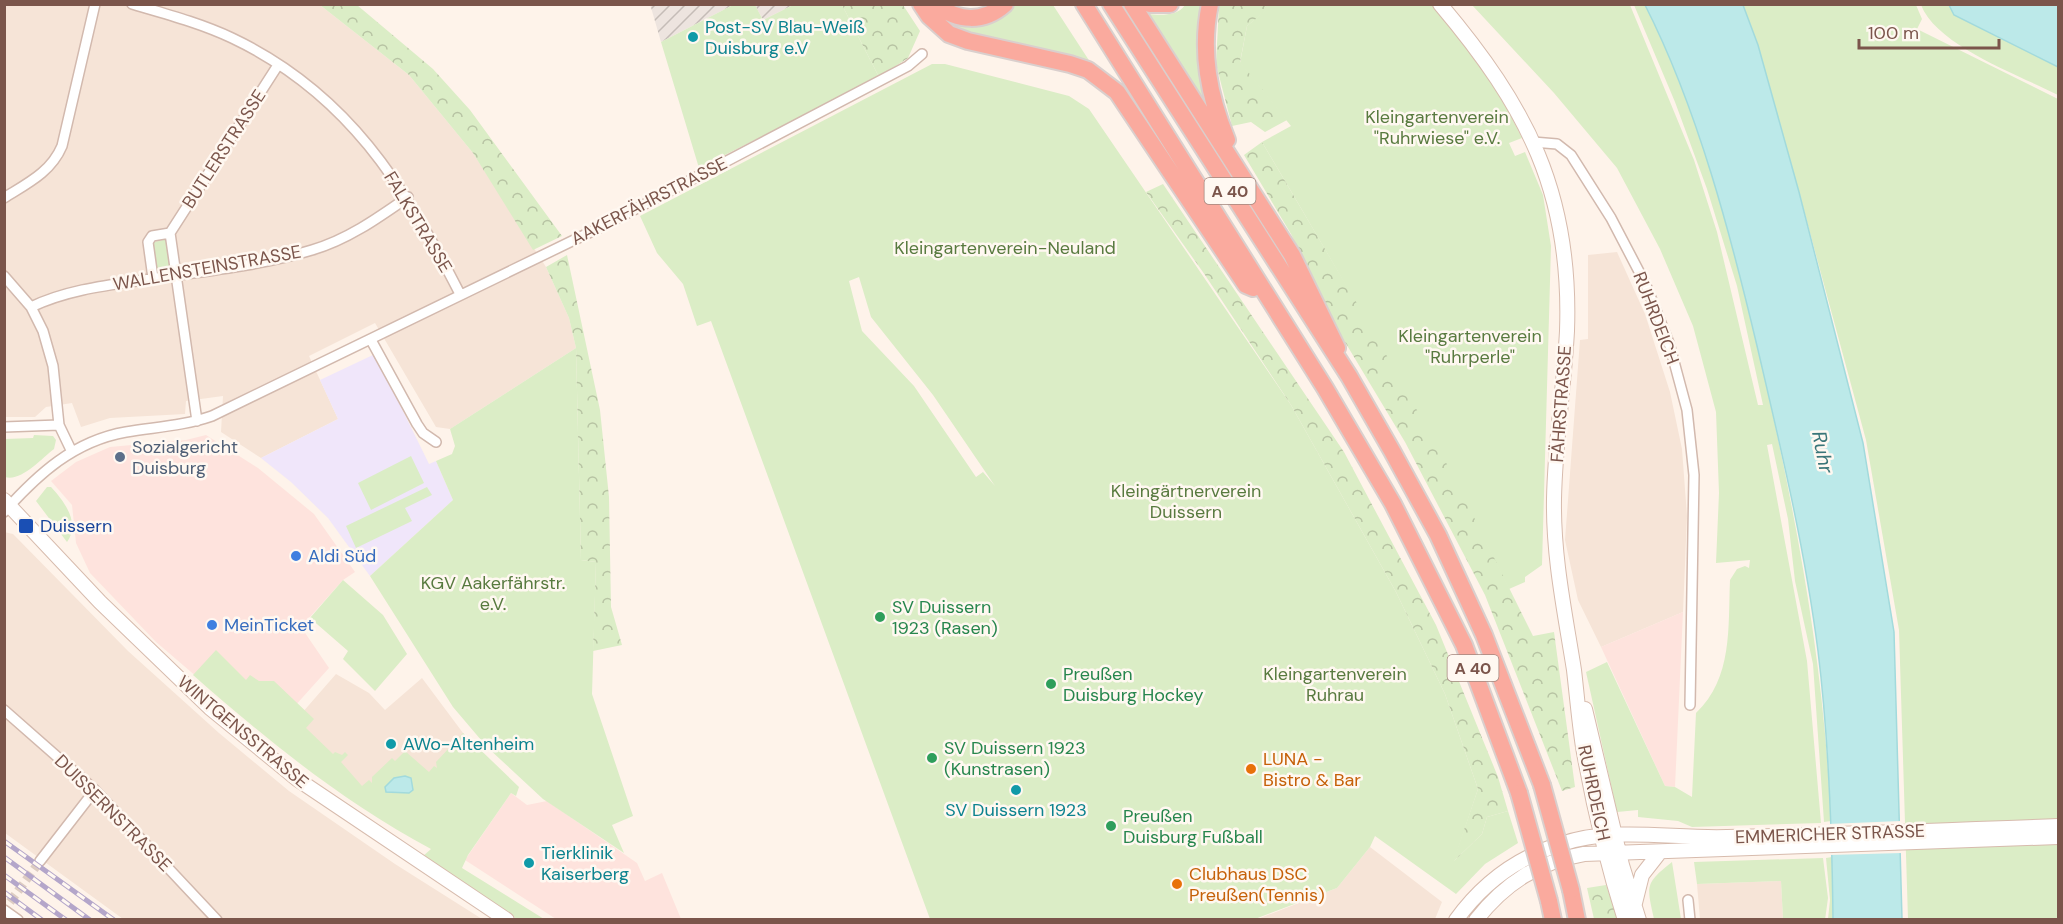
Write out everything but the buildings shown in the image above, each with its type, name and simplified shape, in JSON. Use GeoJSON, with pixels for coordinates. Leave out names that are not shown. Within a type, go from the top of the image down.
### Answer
{"type":"FeatureCollection","features":[{"type":"Feature","properties":{"kind":"highway"},"geometry":{"type":"LineString","coordinates":[[921,4],[929,16],[949,34],[968,41],[1088,70],[1117,92],[1246,285],[1266,294]]}},
{"type":"Feature","properties":{"kind":"highway"},"geometry":{"type":"LineString","coordinates":[[936,4],[945,12],[962,18],[979,18],[997,12],[1005,4]]}},
{"type":"Feature","properties":{"kind":"highway","name":"A 40"},"geometry":{"type":"LineString","coordinates":[[1084,4],[1366,456],[1431,576],[1483,692],[1519,794],[1549,901],[1552,920]]}},
{"type":"Feature","properties":{"kind":"highway","name":"A 40"},"geometry":{"type":"LineString","coordinates":[[1111,4],[1348,376],[1438,535],[1484,635],[1542,785],[1577,920]]}},
{"type":"Feature","properties":{"kind":"highway"},"geometry":{"type":"LineString","coordinates":[[1132,4],[1223,149],[1241,171]]}},
{"type":"Feature","properties":{"kind":"highway"},"geometry":{"type":"LineString","coordinates":[[1150,4],[1170,4]]}},
{"type":"Feature","properties":{"kind":"highway"},"geometry":{"type":"LineString","coordinates":[[1210,4],[1206,39],[1209,85],[1217,116],[1241,171],[1292,255],[1330,329],[1348,376]]}},
{"type":"Feature","properties":{"kind":"main road"},"geometry":{"type":"LineString","coordinates":[[1440,4],[1486,63],[1511,100],[1533,142]]}},
{"type":"Feature","properties":{"kind":"main road","name":"FÄHRSTRASSE"},"geometry":{"type":"LineString","coordinates":[[1533,142],[1553,190],[1565,247],[1567,331],[1554,499],[1557,565],[1574,670]]}},
{"type":"Feature","properties":{"kind":"main road","name":"WINTGENSSTRASSE"},"geometry":{"type":"LineString","coordinates":[[6,506],[100,602],[210,708],[297,779],[507,920]]}},
{"type":"Feature","properties":{"kind":"main road","name":"RUHRDEICH"},"geometry":{"type":"LineString","coordinates":[[1574,670],[1583,747],[1609,835],[1625,920]]}},
{"type":"Feature","properties":{"kind":"main road","name":"EMMERICHER STRASSE"},"geometry":{"type":"LineString","coordinates":[[1476,920],[1502,891],[1536,868],[1562,858],[1613,852],[1660,852],[1727,843],[2058,826]]}},
{"type":"Feature","properties":{"kind":"main road","name":"EMMERICHER STRASSE"},"geometry":{"type":"LineString","coordinates":[[1456,920],[1481,890],[1506,870],[1561,844],[1609,835],[1727,843],[2058,837]]}},
{"type":"Feature","properties":{"kind":"main road","name":"RUHRDEICH"},"geometry":{"type":"LineString","coordinates":[[1613,852],[1639,920]]}},
{"type":"Feature","properties":{"kind":"main road"},"geometry":{"type":"LineString","coordinates":[[1635,905],[1642,874],[1660,852]]}},
{"type":"Feature","properties":{"kind":"street"},"geometry":{"type":"LineString","coordinates":[[4,198],[43,173],[56,161],[62,146],[95,4]]}},
{"type":"Feature","properties":{"kind":"street","name":"FALKSTRASSE"},"geometry":{"type":"LineString","coordinates":[[132,4],[186,20],[232,38],[278,65],[319,94],[365,139],[408,197],[460,294]]}},
{"type":"Feature","properties":{"kind":"street","name":"AAKERFÄHRSTRASSE"},"geometry":{"type":"LineString","coordinates":[[6,506],[71,450],[125,432],[165,429],[196,421],[371,340],[460,294],[607,224],[908,66],[922,54]]}},
{"type":"Feature","properties":{"kind":"street","name":"BUTLERSTRASSE"},"geometry":{"type":"LineString","coordinates":[[153,278],[148,242],[152,236],[170,234],[278,65]]}},
{"type":"Feature","properties":{"kind":"street","name":"RUHRDEICH"},"geometry":{"type":"LineString","coordinates":[[1533,142],[1557,144],[1571,155],[1611,218],[1640,273],[1669,343],[1686,410],[1694,475],[1690,705]]}},
{"type":"Feature","properties":{"kind":"street","name":"WALLENSTEINSTRASSE"},"geometry":{"type":"LineString","coordinates":[[31,307],[61,295],[93,287],[269,261],[314,250],[371,223],[408,197]]}},
{"type":"Feature","properties":{"kind":"street"},"geometry":{"type":"LineString","coordinates":[[170,234],[196,421]]}},
{"type":"Feature","properties":{"kind":"street"},"geometry":{"type":"LineString","coordinates":[[4,276],[31,307],[43,331],[53,366],[59,425],[71,450]]}},
{"type":"Feature","properties":{"kind":"street"},"geometry":{"type":"LineString","coordinates":[[371,340],[417,424],[423,433],[436,442]]}},
{"type":"Feature","properties":{"kind":"street"},"geometry":{"type":"LineString","coordinates":[[4,427],[59,425]]}},
{"type":"Feature","properties":{"kind":"street","name":"DUISSERNSTRASSE"},"geometry":{"type":"LineString","coordinates":[[4,710],[95,790],[217,920]]}},
{"type":"Feature","properties":{"kind":"street"},"geometry":{"type":"LineString","coordinates":[[40,861],[95,790]]}},
{"type":"Feature","properties":{"kind":"street"},"geometry":{"type":"LineString","coordinates":[[1688,900],[1690,920]]}},
{"type":"Feature","properties":{"kind":"street"},"geometry":{"type":"LineString","coordinates":[[6,907],[18,920]]}},
{"type":"Feature","properties":{"kind":"shaded area"},"geometry":{"type":"Polygon","coordinates":[[[650,4],[733,4],[733,5],[661,42],[650,4]]]}},
{"type":"Feature","properties":{"kind":"shaded area"},"geometry":{"type":"Polygon","coordinates":[[[4,5],[320,5],[409,75],[473,153],[546,267],[569,318],[576,348],[450,429],[436,427],[375,323],[309,356],[338,419],[261,458],[221,432],[223,396],[186,401],[185,414],[110,418],[81,427],[72,403],[46,407],[35,417],[5,417],[4,5]]]}},
{"type":"Feature","properties":{"kind":"shaded area"},"geometry":{"type":"Polygon","coordinates":[[[755,5],[793,5],[763,20],[755,5]]]}},
{"type":"Feature","properties":{"kind":"shaded area"},"geometry":{"type":"Polygon","coordinates":[[[1617,252],[1645,314],[1670,392],[1682,449],[1687,516],[1683,612],[1601,647],[1578,600],[1565,540],[1580,340],[1588,339],[1588,255],[1617,252]]]}},
{"type":"Feature","properties":{"kind":"shaded area"},"geometry":{"type":"Polygon","coordinates":[[[375,354],[429,464],[436,461],[453,500],[370,576],[328,518],[291,482],[261,458],[338,419],[320,380],[375,354]]]}},
{"type":"Feature","properties":{"kind":"shaded area"},"geometry":{"type":"Polygon","coordinates":[[[206,435],[258,468],[314,514],[355,572],[343,580],[301,627],[329,668],[267,737],[156,642],[90,573],[76,543],[72,505],[51,481],[76,462],[110,447],[186,440],[206,435]]]}},
{"type":"Feature","properties":{"kind":"shaded area"},"geometry":{"type":"Polygon","coordinates":[[[4,532],[13,534],[128,651],[219,733],[289,791],[395,864],[482,919],[123,919],[5,833],[4,532]]]}},
{"type":"Feature","properties":{"kind":"shaded area"},"geometry":{"type":"Polygon","coordinates":[[[1683,612],[1675,787],[1665,786],[1601,647],[1683,612]]]}},
{"type":"Feature","properties":{"kind":"shaded area"},"geometry":{"type":"Polygon","coordinates":[[[336,674],[369,693],[385,710],[422,678],[463,733],[475,745],[408,818],[360,792],[288,729],[336,674]]]}},
{"type":"Feature","properties":{"kind":"shaded area"},"geometry":{"type":"Polygon","coordinates":[[[511,793],[527,805],[547,801],[637,863],[645,881],[662,873],[681,919],[556,919],[465,860],[511,793]]]}},
{"type":"Feature","properties":{"kind":"shaded area"},"geometry":{"type":"Polygon","coordinates":[[[1370,847],[1442,902],[1435,919],[1255,920],[1337,888],[1370,847]]]}},
{"type":"Feature","properties":{"kind":"shaded area"},"geometry":{"type":"Polygon","coordinates":[[[1781,881],[1783,919],[1700,919],[1697,884],[1781,881]]]}},
{"type":"Feature","properties":{"kind":"green space"},"geometry":{"type":"Polygon","coordinates":[[[320,5],[357,5],[433,69],[470,110],[562,236],[533,250],[473,153],[409,75],[320,5]]]}},
{"type":"Feature","properties":{"kind":"green space"},"geometry":{"type":"Polygon","coordinates":[[[733,5],[755,5],[763,20],[793,5],[842,5],[879,77],[699,168],[661,42],[733,5]]]}},
{"type":"Feature","properties":{"kind":"green space"},"geometry":{"type":"Polygon","coordinates":[[[842,5],[903,5],[920,31],[908,58],[879,77],[842,5]]]}},
{"type":"Feature","properties":{"kind":"green space"},"geometry":{"type":"Polygon","coordinates":[[[1013,5],[1053,5],[1092,65],[971,35],[946,22],[960,24],[1009,10],[1013,5]]]}},
{"type":"Feature","properties":{"kind":"green space"},"geometry":{"type":"Polygon","coordinates":[[[1185,5],[1207,5],[1211,112],[1147,14],[1173,13],[1185,5]]]}},
{"type":"Feature","properties":{"kind":"green space"},"geometry":{"type":"Polygon","coordinates":[[[1219,5],[1264,5],[1268,9],[1247,26],[1240,62],[1287,120],[1265,132],[1251,122],[1232,126],[1216,64],[1219,5]]]}},
{"type":"Feature","properties":{"kind":"green space"},"geometry":{"type":"Polygon","coordinates":[[[1264,5],[1432,5],[1482,68],[1522,138],[1509,143],[1515,156],[1525,152],[1543,195],[1551,246],[1542,565],[1525,577],[1525,582],[1509,589],[1390,363],[1262,142],[1291,126],[1240,63],[1247,26],[1267,9],[1264,5]]]}},
{"type":"Feature","properties":{"kind":"green space"},"geometry":{"type":"Polygon","coordinates":[[[1472,5],[1630,5],[1694,160],[1717,232],[1758,405],[1763,405],[1737,286],[1707,189],[1675,102],[1634,5],[1645,5],[1665,46],[1713,179],[1739,271],[1774,419],[1797,533],[1815,646],[1831,821],[1824,822],[1813,664],[1795,581],[1788,519],[1772,444],[1767,445],[1807,661],[1821,823],[1692,827],[1678,821],[1638,817],[1638,810],[1617,812],[1586,672],[1607,662],[1665,786],[1675,787],[1692,797],[1696,713],[1717,684],[1722,668],[1728,634],[1730,580],[1737,569],[1745,566],[1749,568],[1750,560],[1716,563],[1719,493],[1716,412],[1693,326],[1660,249],[1617,168],[1554,93],[1472,5]]]}},
{"type":"Feature","properties":{"kind":"green space"},"geometry":{"type":"Polygon","coordinates":[[[1743,5],[1916,5],[1922,19],[1917,29],[2058,99],[2058,919],[1908,919],[1899,630],[1866,440],[1758,45],[1743,5]]]}},
{"type":"Feature","properties":{"kind":"green space"},"geometry":{"type":"Polygon","coordinates":[[[1921,5],[1949,5],[1954,15],[2058,67],[2058,95],[2002,69],[1961,46],[1930,20],[1921,5]]]}},
{"type":"Feature","properties":{"kind":"green space"},"geometry":{"type":"Polygon","coordinates":[[[932,64],[945,64],[1069,96],[1089,109],[1291,405],[1396,592],[1445,694],[1478,789],[1454,861],[1482,834],[1487,817],[1508,811],[1518,843],[1485,864],[1456,894],[1375,836],[1370,847],[1337,888],[1255,919],[930,919],[711,321],[697,326],[683,284],[657,253],[640,216],[932,64]],[[859,277],[849,281],[862,331],[914,386],[976,477],[983,472],[995,486],[933,395],[871,317],[859,277]]]}},
{"type":"Feature","properties":{"kind":"green space"},"geometry":{"type":"Polygon","coordinates":[[[1262,142],[1368,322],[1454,477],[1533,636],[1554,632],[1575,787],[1562,791],[1485,595],[1405,442],[1336,327],[1291,234],[1244,155],[1262,142]]]}},
{"type":"Feature","properties":{"kind":"green space"},"geometry":{"type":"Polygon","coordinates":[[[1163,184],[1344,452],[1436,625],[1498,777],[1508,811],[1487,817],[1482,834],[1453,862],[1478,789],[1445,694],[1396,592],[1291,405],[1205,275],[1146,192],[1163,184]]]}},
{"type":"Feature","properties":{"kind":"green space"},"geometry":{"type":"Polygon","coordinates":[[[167,239],[171,268],[155,270],[151,243],[167,239]]]}},
{"type":"Feature","properties":{"kind":"green space"},"geometry":{"type":"Polygon","coordinates":[[[567,255],[600,410],[609,497],[611,607],[622,645],[593,651],[596,562],[581,560],[576,348],[569,318],[546,267],[567,255]]]}},
{"type":"Feature","properties":{"kind":"green space","name":"KGV Aakerfährstr. e.V."},"geometry":{"type":"Polygon","coordinates":[[[576,348],[581,560],[596,562],[592,694],[633,816],[612,825],[624,853],[543,799],[487,747],[453,707],[370,576],[453,500],[436,461],[452,454],[455,446],[450,429],[576,348]]]}},
{"type":"Feature","properties":{"kind":"green space"},"geometry":{"type":"Polygon","coordinates":[[[34,435],[53,436],[56,440],[54,449],[24,473],[11,478],[5,477],[5,439],[33,438],[34,435]]]}},
{"type":"Feature","properties":{"kind":"green space"},"geometry":{"type":"Polygon","coordinates":[[[411,456],[424,483],[371,510],[358,483],[411,456]]]}},
{"type":"Feature","properties":{"kind":"green space"},"geometry":{"type":"Polygon","coordinates":[[[47,487],[51,487],[56,493],[72,520],[71,535],[67,542],[36,501],[47,487]]]}},
{"type":"Feature","properties":{"kind":"green space"},"geometry":{"type":"Polygon","coordinates":[[[427,487],[432,495],[405,508],[412,521],[356,548],[346,526],[427,487]]]}},
{"type":"Feature","properties":{"kind":"green space"},"geometry":{"type":"Polygon","coordinates":[[[343,580],[383,615],[407,654],[375,691],[343,659],[348,651],[310,618],[343,580]]]}},
{"type":"Feature","properties":{"kind":"green space"},"geometry":{"type":"Polygon","coordinates":[[[216,650],[246,680],[250,675],[259,681],[274,681],[314,719],[306,728],[333,754],[335,752],[342,755],[345,752],[348,755],[341,762],[362,786],[369,780],[372,783],[372,777],[392,758],[395,761],[405,751],[429,772],[434,766],[437,768],[436,762],[463,733],[519,787],[516,796],[511,793],[468,855],[462,868],[544,919],[517,919],[422,857],[431,849],[367,811],[307,769],[249,723],[193,675],[216,650]]]}},
{"type":"Feature","properties":{"kind":"green space"},"geometry":{"type":"Polygon","coordinates":[[[1832,857],[1833,919],[1828,919],[1830,900],[1826,858],[1832,857]]]}},
{"type":"Feature","properties":{"kind":"green space"},"geometry":{"type":"Polygon","coordinates":[[[1823,858],[1828,898],[1825,920],[1783,919],[1781,881],[1697,884],[1694,862],[1823,858]]]}},
{"type":"Feature","properties":{"kind":"green space"},"geometry":{"type":"Polygon","coordinates":[[[1672,862],[1681,919],[1654,919],[1650,886],[1656,876],[1672,862]]]}},
{"type":"Feature","properties":{"kind":"green space"},"geometry":{"type":"Polygon","coordinates":[[[1606,885],[1618,919],[1594,919],[1587,888],[1606,885]]]}},
{"type":"Feature","properties":{"kind":"water","name":"Ruhr"},"geometry":{"type":"Polygon","coordinates":[[[1645,5],[1743,5],[1758,45],[1799,192],[1863,443],[1894,632],[1902,919],[1833,919],[1829,785],[1822,684],[1813,613],[1792,499],[1748,307],[1711,174],[1681,87],[1645,5]]]}},
{"type":"Feature","properties":{"kind":"water"},"geometry":{"type":"Polygon","coordinates":[[[1949,5],[2058,5],[2058,67],[1954,15],[1949,5]]]}},
{"type":"Feature","properties":{"kind":"water"},"geometry":{"type":"Polygon","coordinates":[[[405,776],[411,778],[413,790],[409,793],[386,792],[385,787],[394,778],[405,776]]]}},
{"type":"Feature","properties":{"kind":"pier"},"geometry":{"type":"Polygon","coordinates":[[[1901,821],[1902,853],[1829,855],[1828,824],[1901,821]]]}},
{"type":"Feature","properties":{"kind":"tunnel"},"geometry":{"type":"LineString","coordinates":[[10,902],[40,861]]}},
{"type":"Feature","properties":{"kind":"railway"},"geometry":{"type":"LineString","coordinates":[[4,841],[114,920]]}},
{"type":"Feature","properties":{"kind":"railway"},"geometry":{"type":"LineString","coordinates":[[4,857],[90,920]]}},
{"type":"Feature","properties":{"kind":"railway"},"geometry":{"type":"LineString","coordinates":[[4,875],[66,920]]}},
{"type":"Feature","properties":{"kind":"railway"},"geometry":{"type":"LineString","coordinates":[[4,892],[42,920]]}},
{"type":"Feature","properties":{"kind":"place","name":"Post-SV Blau-Weiß Duisburg e.V"},"geometry":{"type":"Point","coordinates":[693,37]}},
{"type":"Feature","properties":{"kind":"place","name":"Sozialgericht Duisburg"},"geometry":{"type":"Point","coordinates":[120,457]}},
{"type":"Feature","properties":{"kind":"place","name":"Duissern"},"geometry":{"type":"Point","coordinates":[26,526]}},
{"type":"Feature","properties":{"kind":"place","name":"Aldi Süd"},"geometry":{"type":"Point","coordinates":[296,556]}},
{"type":"Feature","properties":{"kind":"place","name":"SV Duissern 1923 (Rasen)"},"geometry":{"type":"Point","coordinates":[880,617]}},
{"type":"Feature","properties":{"kind":"place","name":"MeinTicket"},"geometry":{"type":"Point","coordinates":[212,625]}},
{"type":"Feature","properties":{"kind":"place","name":"Preußen Duisburg Hockey"},"geometry":{"type":"Point","coordinates":[1051,684]}},
{"type":"Feature","properties":{"kind":"place","name":"AWo-Altenheim"},"geometry":{"type":"Point","coordinates":[391,744]}},
{"type":"Feature","properties":{"kind":"place","name":"SV Duissern 1923 (Kunstrasen)"},"geometry":{"type":"Point","coordinates":[932,758]}},
{"type":"Feature","properties":{"kind":"place","name":"LUNA - Bistro & Bar"},"geometry":{"type":"Point","coordinates":[1251,769]}},
{"type":"Feature","properties":{"kind":"place","name":"SV Duissern 1923"},"geometry":{"type":"Point","coordinates":[1016,790]}},
{"type":"Feature","properties":{"kind":"place","name":"Preußen Duisburg Fußball"},"geometry":{"type":"Point","coordinates":[1111,826]}},
{"type":"Feature","properties":{"kind":"place","name":"Tierklinik Kaiserberg"},"geometry":{"type":"Point","coordinates":[529,863]}},
{"type":"Feature","properties":{"kind":"place","name":"Clubhaus DSC Preußen(Tennis)"},"geometry":{"type":"Point","coordinates":[1177,884]}},
{"type":"Feature","properties":{"kind":"park label","name":"Kleingartenverein \"Ruhrwiese\" e.V."},"geometry":{"type":"Point","coordinates":[1437,127]}},
{"type":"Feature","properties":{"kind":"park label","name":"Kleingartenverein-Neuland"},"geometry":{"type":"Point","coordinates":[1005,248]}},
{"type":"Feature","properties":{"kind":"park label","name":"Kleingartenverein \"Ruhrperle\""},"geometry":{"type":"Point","coordinates":[1470,346]}},
{"type":"Feature","properties":{"kind":"park label","name":"Kleingärtnerverein Duissern"},"geometry":{"type":"Point","coordinates":[1186,501]}},
{"type":"Feature","properties":{"kind":"park label","name":"Kleingartenverein Ruhrau"},"geometry":{"type":"Point","coordinates":[1335,684]}}]}
